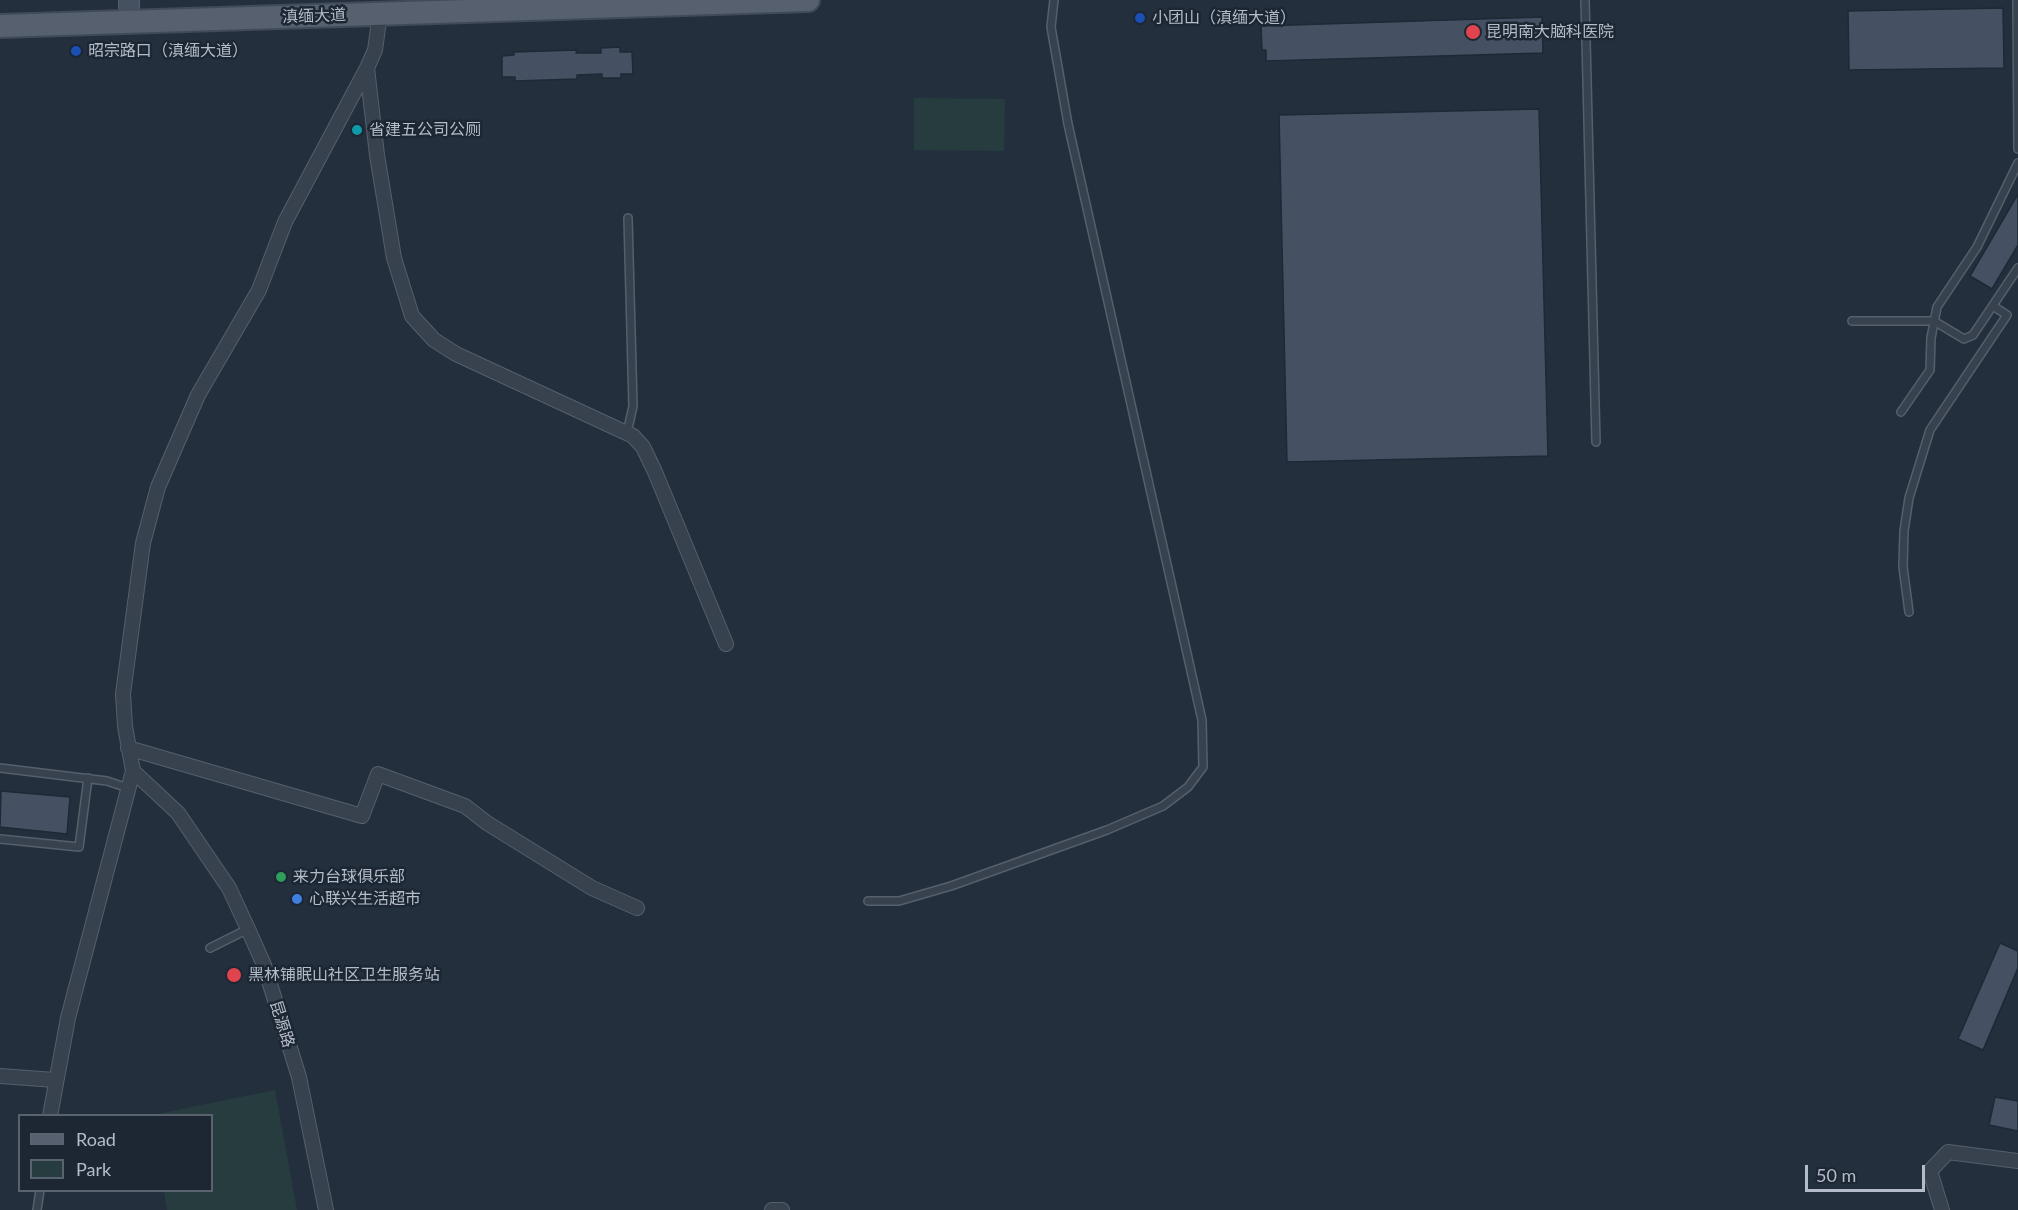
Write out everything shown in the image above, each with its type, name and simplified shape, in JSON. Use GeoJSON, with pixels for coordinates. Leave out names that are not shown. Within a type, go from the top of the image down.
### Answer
{"type":"FeatureCollection","features":[{"type":"Feature","properties":{"kind":"main road","name":"滇缅大道"},"geometry":{"type":"LineString","coordinates":[[0,26],[129,11],[380,14],[808,0]]}},
{"type":"Feature","properties":{"kind":"street"},"geometry":{"type":"LineString","coordinates":[[50,1114],[55,1080],[92,918],[133,771],[123,694],[142,543],[158,488],[198,395],[259,290],[285,222],[367,68],[375,50],[380,14]]}},
{"type":"Feature","properties":{"kind":"street"},"geometry":{"type":"LineString","coordinates":[[367,68],[377,155],[394,258],[412,316],[428,336],[456,354],[627,433],[643,447],[726,644]]}},
{"type":"Feature","properties":{"kind":"street"},"geometry":{"type":"LineString","coordinates":[[129,748],[362,816],[378,774],[465,806],[592,888],[637,908]]}},
{"type":"Feature","properties":{"kind":"street","name":"昆源路"},"geometry":{"type":"LineString","coordinates":[[133,771],[178,813],[229,888],[264,965],[299,1077],[326,1210]]}},
{"type":"Feature","properties":{"kind":"street"},"geometry":{"type":"LineString","coordinates":[[0,1076],[55,1080]]}},
{"type":"Feature","properties":{"kind":"street"},"geometry":{"type":"LineString","coordinates":[[1942,1210],[1930,1171],[1948,1152],[2018,1161]]}},
{"type":"Feature","properties":{"kind":"street"},"geometry":{"type":"LineString","coordinates":[[772,1210],[782,1210]]}},
{"type":"Feature","properties":{"kind":"lane"},"geometry":{"type":"LineString","coordinates":[[868,901],[899,901],[951,886],[1107,830],[1163,806],[1188,787],[1203,767],[1202,720],[1068,124],[1051,27],[1054,0]]}},
{"type":"Feature","properties":{"kind":"lane"},"geometry":{"type":"LineString","coordinates":[[1585,0],[1596,442]]}},
{"type":"Feature","properties":{"kind":"lane"},"geometry":{"type":"LineString","coordinates":[[2017,0],[2018,149]]}},
{"type":"Feature","properties":{"kind":"lane"},"geometry":{"type":"LineString","coordinates":[[1901,412],[1930,370],[1937,307],[1977,248],[2018,164]]}},
{"type":"Feature","properties":{"kind":"lane"},"geometry":{"type":"LineString","coordinates":[[627,433],[633,405],[628,218]]}},
{"type":"Feature","properties":{"kind":"lane"},"geometry":{"type":"LineString","coordinates":[[1852,321],[1934,321],[1964,339],[1973,334],[2018,268]]}},
{"type":"Feature","properties":{"kind":"lane"},"geometry":{"type":"LineString","coordinates":[[1909,612],[1904,567],[1904,531],[1910,498],[1930,430],[2007,315],[1993,306]]}},
{"type":"Feature","properties":{"kind":"lane"},"geometry":{"type":"LineString","coordinates":[[0,768],[88,778],[128,788]]}},
{"type":"Feature","properties":{"kind":"lane"},"geometry":{"type":"LineString","coordinates":[[0,839],[80,847],[88,778]]}},
{"type":"Feature","properties":{"kind":"lane"},"geometry":{"type":"LineString","coordinates":[[210,948],[248,929]]}},
{"type":"Feature","properties":{"kind":"lane"},"geometry":{"type":"LineString","coordinates":[[37,1210],[40,1192]]}},
{"type":"Feature","properties":{"kind":"green space"},"geometry":{"type":"Polygon","coordinates":[[[914,98],[1005,99],[1004,151],[914,150],[914,98]]]}},
{"type":"Feature","properties":{"kind":"green space"},"geometry":{"type":"Polygon","coordinates":[[[275,1090],[297,1210],[167,1210],[164,1192],[213,1192],[213,1114],[157,1114],[275,1090]]]}},
{"type":"Feature","properties":{"kind":"building"},"geometry":{"type":"Polygon","coordinates":[[[2003,8],[2004,68],[1849,70],[1848,11],[2003,8]]]}},
{"type":"Feature","properties":{"kind":"building"},"geometry":{"type":"Polygon","coordinates":[[[1542,17],[1543,53],[1266,61],[1266,50],[1262,50],[1261,26],[1542,17]]]}},
{"type":"Feature","properties":{"kind":"building"},"geometry":{"type":"Polygon","coordinates":[[[620,47],[620,52],[632,52],[633,74],[621,74],[621,78],[602,78],[602,74],[577,75],[577,79],[515,81],[515,77],[502,77],[502,56],[514,55],[514,52],[577,50],[576,53],[601,53],[601,48],[620,47]]]}},
{"type":"Feature","properties":{"kind":"building"},"geometry":{"type":"Polygon","coordinates":[[[1539,109],[1548,456],[1287,462],[1279,115],[1539,109]]]}},
{"type":"Feature","properties":{"kind":"building"},"geometry":{"type":"Polygon","coordinates":[[[2018,194],[2018,245],[1992,289],[1970,276],[2018,194]]]}},
{"type":"Feature","properties":{"kind":"building"},"geometry":{"type":"Polygon","coordinates":[[[1,791],[70,797],[67,834],[0,827],[1,791]]]}},
{"type":"Feature","properties":{"kind":"building"},"geometry":{"type":"Polygon","coordinates":[[[2000,943],[2018,951],[2018,968],[1983,1050],[1958,1039],[2000,943]]]}},
{"type":"Feature","properties":{"kind":"building"},"geometry":{"type":"Polygon","coordinates":[[[1995,1097],[2018,1101],[2018,1131],[1989,1125],[1995,1097]]]}},
{"type":"Feature","properties":{"kind":"place","name":"小团山（滇缅大道）"},"geometry":{"type":"Point","coordinates":[1140,18]}},
{"type":"Feature","properties":{"kind":"place","name":"昆明南大脑科医院"},"geometry":{"type":"Point","coordinates":[1473,32]}},
{"type":"Feature","properties":{"kind":"place","name":"昭宗路口（滇缅大道）"},"geometry":{"type":"Point","coordinates":[76,51]}},
{"type":"Feature","properties":{"kind":"place","name":"省建五公司公厕"},"geometry":{"type":"Point","coordinates":[357,130]}},
{"type":"Feature","properties":{"kind":"place","name":"来力台球俱乐部"},"geometry":{"type":"Point","coordinates":[281,877]}},
{"type":"Feature","properties":{"kind":"place","name":"心联兴生活超市"},"geometry":{"type":"Point","coordinates":[297,899]}},
{"type":"Feature","properties":{"kind":"place","name":"黑林铺眠山社区卫生服务站"},"geometry":{"type":"Point","coordinates":[234,975]}}]}
